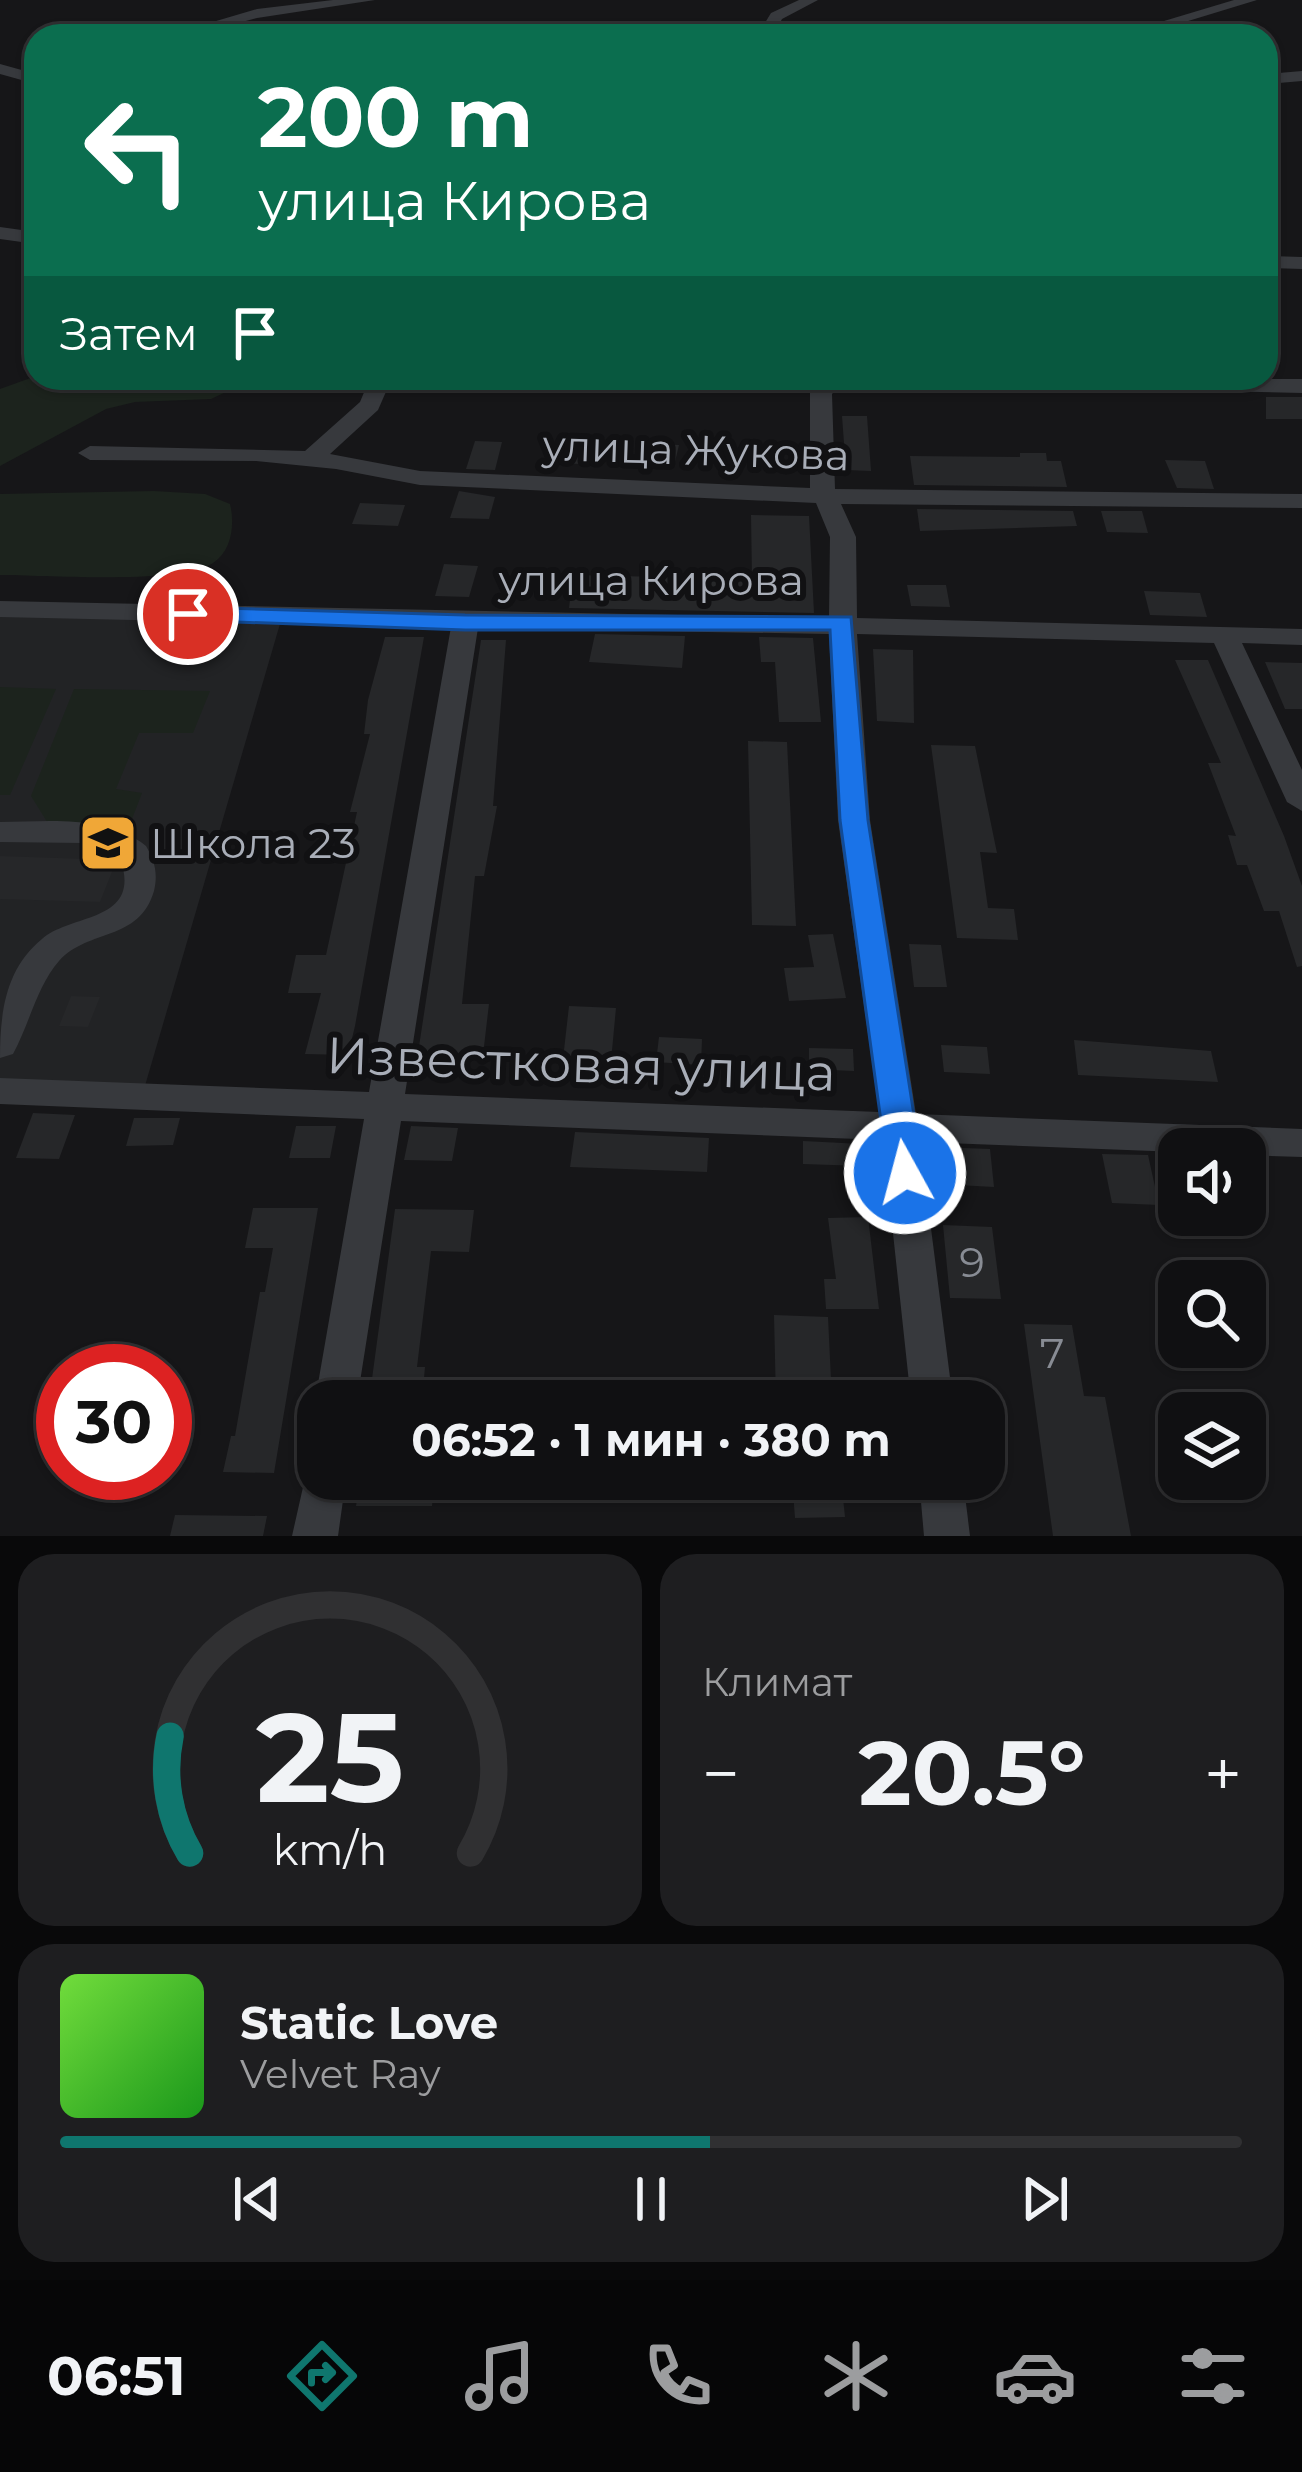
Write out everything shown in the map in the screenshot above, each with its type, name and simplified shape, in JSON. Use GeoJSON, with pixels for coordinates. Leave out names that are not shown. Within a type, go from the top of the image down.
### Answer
{"type":"FeatureCollection","features":[{"type":"Feature","properties":{"kind":"street"},"geometry":{"type":"LineString","coordinates":[[217,24],[368,0]]}},
{"type":"Feature","properties":{"kind":"street"},"geometry":{"type":"LineString","coordinates":[[772,24],[776,16],[811,0]]}},
{"type":"Feature","properties":{"kind":"street"},"geometry":{"type":"LineString","coordinates":[[1160,24],[1250,0]]}},
{"type":"Feature","properties":{"kind":"street"},"geometry":{"type":"LineString","coordinates":[[1188,24],[1205,10]]}},
{"type":"Feature","properties":{"kind":"street"},"geometry":{"type":"LineString","coordinates":[[313,456],[370,405],[376,390]]}},
{"type":"Feature","properties":{"kind":"street"},"geometry":{"type":"LineString","coordinates":[[824,390],[820,481],[843,538],[842,622],[854,820],[900,1128],[930,1380]]}},
{"type":"Feature","properties":{"kind":"street","name":"улица Жукова"},"geometry":{"type":"LineString","coordinates":[[90,453],[313,456],[420,478],[827,496],[1302,501]]}},
{"type":"Feature","properties":{"kind":"street","name":"улица Кирова"},"geometry":{"type":"LineString","coordinates":[[0,609],[465,622],[842,622],[1302,637]]}},
{"type":"Feature","properties":{"kind":"street"},"geometry":{"type":"LineString","coordinates":[[339,1380],[465,622]]}},
{"type":"Feature","properties":{"kind":"street"},"geometry":{"type":"LineString","coordinates":[[1224,634],[1302,802]]}},
{"type":"Feature","properties":{"kind":"street"},"geometry":{"type":"LineString","coordinates":[[0,832],[93,834],[123,840],[140,857],[141,876],[129,910],[115,922],[81,932],[51,949],[24,988],[0,1045]]}},
{"type":"Feature","properties":{"kind":"street","name":"Известковая улица"},"geometry":{"type":"LineString","coordinates":[[0,1090],[1302,1144]]}},
{"type":"Feature","properties":{"kind":"street"},"geometry":{"type":"LineString","coordinates":[[315,1536],[321,1500]]}},
{"type":"Feature","properties":{"kind":"street"},"geometry":{"type":"LineString","coordinates":[[943,1500],[947,1536]]}},
{"type":"Feature","properties":{"kind":"shaded area"},"geometry":{"type":"Polygon","coordinates":[[[24,380],[24,390],[230,390],[211,399],[135,402],[106,409],[0,466],[0,389],[24,380]]]}},
{"type":"Feature","properties":{"kind":"shaded area"},"geometry":{"type":"Polygon","coordinates":[[[0,494],[205,494],[230,504],[231,536],[219,558],[196,570],[172,574],[0,575],[0,494]]]}},
{"type":"Feature","properties":{"kind":"shaded area","name":"Школа 23"},"geometry":{"type":"Polygon","coordinates":[[[0,609],[282,617],[142,1096],[0,1091],[0,609]]]}},
{"type":"Feature","properties":{"kind":"shaded area"},"geometry":{"type":"Polygon","coordinates":[[[0,687],[56,689],[10,795],[0,795],[0,687]]]}},
{"type":"Feature","properties":{"kind":"shaded area"},"geometry":{"type":"Polygon","coordinates":[[[74,689],[210,691],[193,733],[139,733],[116,789],[142,793],[130,824],[49,825],[31,796],[74,689]]]}},
{"type":"Feature","properties":{"kind":"building"},"geometry":{"type":"Polygon","coordinates":[[[1266,397],[1302,397],[1302,419],[1266,419],[1266,397]]]}},
{"type":"Feature","properties":{"kind":"building"},"geometry":{"type":"Polygon","coordinates":[[[842,416],[867,416],[871,471],[846,470],[842,416]]]}},
{"type":"Feature","properties":{"kind":"building"},"geometry":{"type":"Polygon","coordinates":[[[475,441],[502,442],[495,470],[466,469],[475,441]]]}},
{"type":"Feature","properties":{"kind":"building"},"geometry":{"type":"Polygon","coordinates":[[[549,442],[591,443],[587,464],[545,463],[549,442]]]}},
{"type":"Feature","properties":{"kind":"building"},"geometry":{"type":"Polygon","coordinates":[[[637,443],[679,445],[674,466],[633,465],[637,443]]]}},
{"type":"Feature","properties":{"kind":"building"},"geometry":{"type":"Polygon","coordinates":[[[1020,453],[1046,453],[1047,461],[1061,461],[1067,487],[914,485],[910,456],[1020,457],[1020,453]]]}},
{"type":"Feature","properties":{"kind":"building"},"geometry":{"type":"Polygon","coordinates":[[[1165,460],[1205,461],[1214,489],[1177,488],[1165,460]]]}},
{"type":"Feature","properties":{"kind":"building"},"geometry":{"type":"Polygon","coordinates":[[[459,491],[495,497],[489,519],[450,518],[459,491]]]}},
{"type":"Feature","properties":{"kind":"building"},"geometry":{"type":"Polygon","coordinates":[[[360,503],[405,505],[398,526],[352,524],[360,503]]]}},
{"type":"Feature","properties":{"kind":"building"},"geometry":{"type":"Polygon","coordinates":[[[917,509],[1073,511],[1077,526],[920,531],[917,509]]]}},
{"type":"Feature","properties":{"kind":"building"},"geometry":{"type":"Polygon","coordinates":[[[1101,511],[1142,511],[1148,533],[1107,532],[1101,511]]]}},
{"type":"Feature","properties":{"kind":"building"},"geometry":{"type":"Polygon","coordinates":[[[751,515],[809,516],[814,613],[569,608],[573,575],[752,579],[751,515]]]}},
{"type":"Feature","properties":{"kind":"building"},"geometry":{"type":"Polygon","coordinates":[[[444,564],[478,566],[469,597],[435,596],[444,564]]]}},
{"type":"Feature","properties":{"kind":"building"},"geometry":{"type":"Polygon","coordinates":[[[907,585],[946,585],[950,607],[911,606],[907,585]]]}},
{"type":"Feature","properties":{"kind":"building"},"geometry":{"type":"Polygon","coordinates":[[[1144,591],[1200,593],[1207,617],[1150,615],[1144,591]]]}},
{"type":"Feature","properties":{"kind":"building"},"geometry":{"type":"Polygon","coordinates":[[[595,634],[685,636],[682,668],[589,662],[595,634]]]}},
{"type":"Feature","properties":{"kind":"building"},"geometry":{"type":"Polygon","coordinates":[[[385,637],[424,637],[355,1026],[348,1055],[305,1054],[321,993],[288,993],[296,955],[326,955],[357,812],[350,812],[370,734],[364,734],[368,700],[385,637]]]}},
{"type":"Feature","properties":{"kind":"building"},"geometry":{"type":"Polygon","coordinates":[[[759,637],[813,638],[821,722],[779,722],[775,662],[761,662],[759,637]]]}},
{"type":"Feature","properties":{"kind":"building"},"geometry":{"type":"Polygon","coordinates":[[[481,640],[506,640],[493,806],[497,806],[484,876],[475,876],[462,1004],[489,1004],[483,1055],[418,1053],[481,640]]]}},
{"type":"Feature","properties":{"kind":"building"},"geometry":{"type":"Polygon","coordinates":[[[873,649],[913,650],[914,723],[877,721],[873,649]]]}},
{"type":"Feature","properties":{"kind":"building"},"geometry":{"type":"Polygon","coordinates":[[[1175,660],[1208,660],[1284,836],[1302,886],[1302,966],[1297,967],[1279,911],[1264,911],[1247,865],[1237,865],[1228,835],[1236,836],[1208,763],[1221,763],[1175,660]]]}},
{"type":"Feature","properties":{"kind":"building"},"geometry":{"type":"Polygon","coordinates":[[[1265,662],[1302,663],[1302,709],[1285,709],[1265,662]]]}},
{"type":"Feature","properties":{"kind":"building"},"geometry":{"type":"Polygon","coordinates":[[[748,741],[787,742],[796,926],[752,925],[748,741]]]}},
{"type":"Feature","properties":{"kind":"building"},"geometry":{"type":"Polygon","coordinates":[[[931,745],[975,746],[997,853],[980,852],[988,908],[1014,909],[1018,940],[957,938],[931,745]]]}},
{"type":"Feature","properties":{"kind":"building"},"geometry":{"type":"Polygon","coordinates":[[[0,856],[116,862],[100,902],[0,899],[0,856]]]}},
{"type":"Feature","properties":{"kind":"building"},"geometry":{"type":"Polygon","coordinates":[[[833,934],[846,998],[789,1001],[784,968],[814,967],[808,935],[833,934]]]}},
{"type":"Feature","properties":{"kind":"building"},"geometry":{"type":"Polygon","coordinates":[[[909,944],[941,945],[947,987],[914,987],[909,944]]]}},
{"type":"Feature","properties":{"kind":"building"},"geometry":{"type":"Polygon","coordinates":[[[71,996],[100,997],[88,1027],[59,1026],[71,996]]]}},
{"type":"Feature","properties":{"kind":"building"},"geometry":{"type":"Polygon","coordinates":[[[569,1006],[616,1008],[611,1061],[563,1059],[569,1006]]]}},
{"type":"Feature","properties":{"kind":"building"},"geometry":{"type":"Polygon","coordinates":[[[659,1037],[702,1039],[701,1065],[656,1062],[659,1037]]]}},
{"type":"Feature","properties":{"kind":"building"},"geometry":{"type":"Polygon","coordinates":[[[1074,1040],[1211,1051],[1218,1082],[1078,1075],[1074,1040]]]}},
{"type":"Feature","properties":{"kind":"building"},"geometry":{"type":"Polygon","coordinates":[[[941,1045],[987,1047],[990,1074],[944,1072],[941,1045]]]}},
{"type":"Feature","properties":{"kind":"building"},"geometry":{"type":"Polygon","coordinates":[[[809,1048],[853,1049],[854,1071],[809,1069],[809,1048]]]}},
{"type":"Feature","properties":{"kind":"building"},"geometry":{"type":"Polygon","coordinates":[[[33,1113],[75,1115],[59,1159],[16,1158],[33,1113]]]}},
{"type":"Feature","properties":{"kind":"building"},"geometry":{"type":"Polygon","coordinates":[[[134,1118],[180,1118],[173,1145],[126,1146],[134,1118]]]}},
{"type":"Feature","properties":{"kind":"building"},"geometry":{"type":"Polygon","coordinates":[[[296,1126],[336,1126],[330,1158],[289,1158],[296,1126]]]}},
{"type":"Feature","properties":{"kind":"building"},"geometry":{"type":"Polygon","coordinates":[[[411,1126],[458,1128],[452,1161],[404,1160],[411,1126]]]}},
{"type":"Feature","properties":{"kind":"building"},"geometry":{"type":"Polygon","coordinates":[[[575,1132],[709,1138],[707,1172],[570,1167],[575,1132]]]}},
{"type":"Feature","properties":{"kind":"building"},"geometry":{"type":"Polygon","coordinates":[[[803,1141],[862,1144],[862,1166],[803,1164],[803,1141]]]}},
{"type":"Feature","properties":{"kind":"building"},"geometry":{"type":"Polygon","coordinates":[[[936,1147],[990,1149],[994,1187],[939,1184],[936,1147]]]}},
{"type":"Feature","properties":{"kind":"building"},"geometry":{"type":"Polygon","coordinates":[[[1102,1154],[1148,1155],[1158,1205],[1112,1203],[1102,1154]]]}},
{"type":"Feature","properties":{"kind":"building"},"geometry":{"type":"Polygon","coordinates":[[[253,1208],[318,1208],[274,1473],[223,1472],[231,1436],[235,1436],[260,1292],[265,1292],[273,1248],[245,1248],[253,1208]]]}},
{"type":"Feature","properties":{"kind":"building"},"geometry":{"type":"Polygon","coordinates":[[[395,1209],[474,1210],[469,1252],[431,1251],[417,1367],[425,1367],[424,1380],[372,1380],[395,1209]]]}},
{"type":"Feature","properties":{"kind":"building"},"geometry":{"type":"Polygon","coordinates":[[[868,1217],[879,1309],[826,1309],[824,1279],[836,1279],[828,1218],[868,1217]]]}},
{"type":"Feature","properties":{"kind":"building"},"geometry":{"type":"Polygon","coordinates":[[[943,1225],[992,1227],[1001,1299],[950,1298],[943,1225]]]}},
{"type":"Feature","properties":{"kind":"building"},"geometry":{"type":"Polygon","coordinates":[[[774,1315],[828,1317],[831,1380],[776,1380],[774,1315]]]}},
{"type":"Feature","properties":{"kind":"building"},"geometry":{"type":"Polygon","coordinates":[[[1024,1324],[1072,1325],[1084,1396],[1105,1397],[1131,1536],[1053,1536],[1024,1324]]]}},
{"type":"Feature","properties":{"kind":"building"},"geometry":{"type":"Polygon","coordinates":[[[357,1500],[433,1500],[432,1506],[356,1506],[357,1500]]]}},
{"type":"Feature","properties":{"kind":"building"},"geometry":{"type":"Polygon","coordinates":[[[794,1500],[843,1500],[845,1517],[795,1518],[794,1500]]]}},
{"type":"Feature","properties":{"kind":"building"},"geometry":{"type":"Polygon","coordinates":[[[175,1515],[267,1516],[263,1536],[170,1536],[175,1515]]]}},
{"type":"Feature","properties":{"kind":"place","name":"Школа 23"},"geometry":{"type":"Point","coordinates":[108,843]}},
{"type":"Feature","properties":{"kind":"route"},"geometry":{"type":"LineString","coordinates":[[188,614],[465,622],[842,622],[854,820],[905,1173]]}}]}
